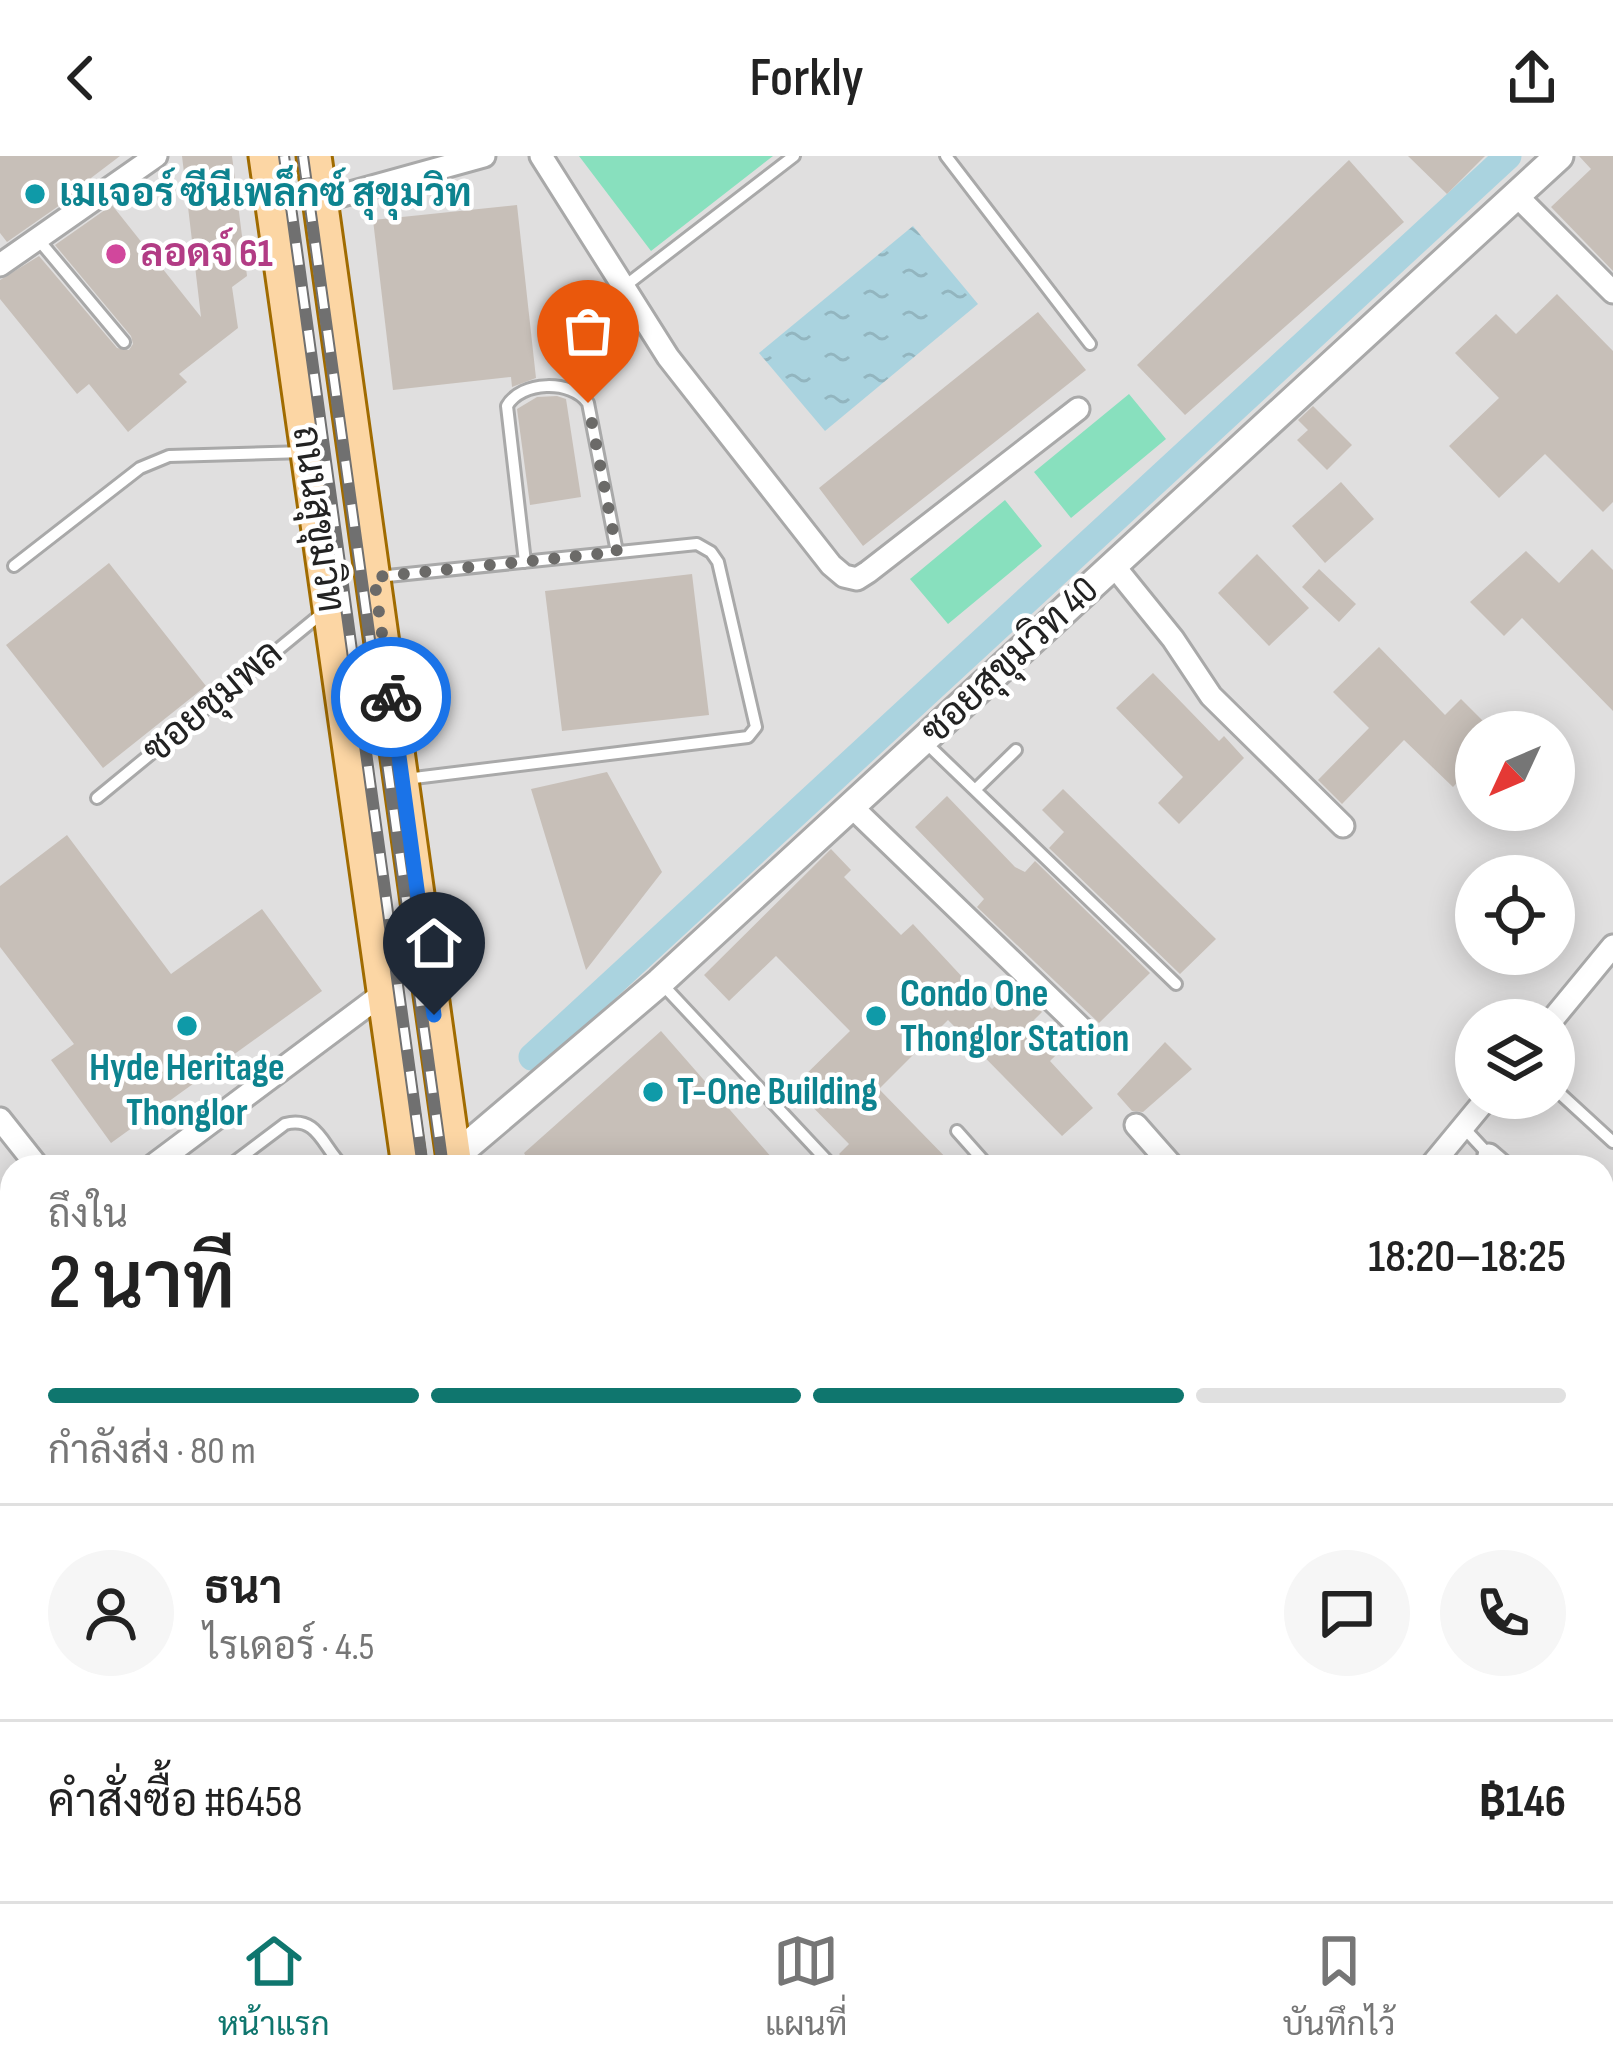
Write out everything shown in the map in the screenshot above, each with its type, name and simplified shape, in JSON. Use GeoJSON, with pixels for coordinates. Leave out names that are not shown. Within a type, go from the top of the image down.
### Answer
{"type":"FeatureCollection","features":[{"type":"Feature","properties":{"kind":"main road","name":"ถนนสุขุมวิท"},"geometry":{"type":"LineString","coordinates":[[266,156],[409,1155]]}},
{"type":"Feature","properties":{"kind":"main road","name":"ถนนสุขุมวิท"},"geometry":{"type":"LineString","coordinates":[[314,156],[453,1155]]}},
{"type":"Feature","properties":{"kind":"street"},"geometry":{"type":"LineString","coordinates":[[0,265],[45,228],[156,156]]}},
{"type":"Feature","properties":{"kind":"street"},"geometry":{"type":"LineString","coordinates":[[321,201],[484,156]]}},
{"type":"Feature","properties":{"kind":"street"},"geometry":{"type":"LineString","coordinates":[[541,156],[668,357],[831,566],[851,579],[868,572],[1078,409]]}},
{"type":"Feature","properties":{"kind":"street","name":"ซอยสุขุมวิท 40"},"geometry":{"type":"LineString","coordinates":[[462,1155],[660,982],[1559,156]]}},
{"type":"Feature","properties":{"kind":"street"},"geometry":{"type":"LineString","coordinates":[[1516,195],[1613,292]]}},
{"type":"Feature","properties":{"kind":"street"},"geometry":{"type":"LineString","coordinates":[[1114,566],[1146,602],[1210,696],[1343,826]]}},
{"type":"Feature","properties":{"kind":"street"},"geometry":{"type":"LineString","coordinates":[[852,807],[1083,1030]]}},
{"type":"Feature","properties":{"kind":"street"},"geometry":{"type":"LineString","coordinates":[[1569,999],[1613,946]]}},
{"type":"Feature","properties":{"kind":"street"},"geometry":{"type":"LineString","coordinates":[[167,1155],[385,992]]}},
{"type":"Feature","properties":{"kind":"street"},"geometry":{"type":"LineString","coordinates":[[0,1119],[28,1155]]}},
{"type":"Feature","properties":{"kind":"street"},"geometry":{"type":"LineString","coordinates":[[1440,1155],[1470,1119]]}},
{"type":"Feature","properties":{"kind":"street"},"geometry":{"type":"LineString","coordinates":[[1136,1125],[1162,1155]]}},
{"type":"Feature","properties":{"kind":"lane"},"geometry":{"type":"LineString","coordinates":[[622,288],[794,156]]}},
{"type":"Feature","properties":{"kind":"lane"},"geometry":{"type":"LineString","coordinates":[[946,156],[1090,344]]}},
{"type":"Feature","properties":{"kind":"lane"},"geometry":{"type":"LineString","coordinates":[[45,228],[124,342]]}},
{"type":"Feature","properties":{"kind":"lane"},"geometry":{"type":"LineString","coordinates":[[525,562],[507,406],[509,399],[524,391],[553,386],[570,387],[588,403],[617,552]]}},
{"type":"Feature","properties":{"kind":"lane"},"geometry":{"type":"LineString","coordinates":[[14,566],[140,468],[169,457],[308,452]]}},
{"type":"Feature","properties":{"kind":"lane"},"geometry":{"type":"LineString","coordinates":[[374,577],[698,544],[715,557],[755,727],[751,734],[402,779]]}},
{"type":"Feature","properties":{"kind":"lane","name":"ซอยชุมพล"},"geometry":{"type":"LineString","coordinates":[[97,798],[330,607]]}},
{"type":"Feature","properties":{"kind":"lane"},"geometry":{"type":"LineString","coordinates":[[924,741],[1177,984]]}},
{"type":"Feature","properties":{"kind":"lane"},"geometry":{"type":"LineString","coordinates":[[976,789],[1016,750]]}},
{"type":"Feature","properties":{"kind":"lane"},"geometry":{"type":"LineString","coordinates":[[660,982],[821,1155]]}},
{"type":"Feature","properties":{"kind":"lane"},"geometry":{"type":"LineString","coordinates":[[1575,1107],[1613,1142]]}},
{"type":"Feature","properties":{"kind":"lane"},"geometry":{"type":"LineString","coordinates":[[244,1155],[285,1124],[297,1121],[316,1129],[335,1155]]}},
{"type":"Feature","properties":{"kind":"lane"},"geometry":{"type":"LineString","coordinates":[[1463,1127],[1490,1155]]}},
{"type":"Feature","properties":{"kind":"lane"},"geometry":{"type":"LineString","coordinates":[[957,1131],[978,1155]]}},
{"type":"Feature","properties":{"kind":"shaded area"},"geometry":{"type":"Polygon","coordinates":[[[0,156],[1613,156],[1613,1155],[0,1155],[0,156]]]}},
{"type":"Feature","properties":{"kind":"green space"},"geometry":{"type":"Polygon","coordinates":[[[579,156],[773,156],[651,251],[579,156]]]}},
{"type":"Feature","properties":{"kind":"green space"},"geometry":{"type":"Polygon","coordinates":[[[1129,394],[1166,439],[1071,518],[1034,472],[1129,394]]]}},
{"type":"Feature","properties":{"kind":"green space"},"geometry":{"type":"Polygon","coordinates":[[[1005,500],[1042,546],[948,624],[910,579],[1005,500]]]}},
{"type":"Feature","properties":{"kind":"water"},"geometry":{"type":"Polygon","coordinates":[[[913,226],[978,304],[825,431],[759,353],[913,226]]]}},
{"type":"Feature","properties":{"kind":"building","name":"เมเจอร์ ซีนีเพล็กซ์ สุขุมวิท"},"geometry":{"type":"Polygon","coordinates":[[[0,156],[120,156],[91,178],[93,182],[7,242],[0,233],[0,156]]]}},
{"type":"Feature","properties":{"kind":"building"},"geometry":{"type":"Polygon","coordinates":[[[182,156],[232,156],[247,276],[232,287],[238,328],[179,374],[187,382],[128,432],[89,384],[77,394],[0,299],[0,280],[39,256],[117,348],[129,350],[131,336],[55,245],[112,205],[201,317],[182,156]]]}},
{"type":"Feature","properties":{"kind":"building"},"geometry":{"type":"Polygon","coordinates":[[[1408,156],[1485,156],[1447,194],[1408,156]]]}},
{"type":"Feature","properties":{"kind":"building"},"geometry":{"type":"Polygon","coordinates":[[[1579,156],[1613,156],[1613,271],[1551,207],[1591,169],[1579,156]]]}},
{"type":"Feature","properties":{"kind":"building"},"geometry":{"type":"Polygon","coordinates":[[[1349,160],[1404,222],[1185,415],[1137,365],[1349,160]]]}},
{"type":"Feature","properties":{"kind":"building"},"geometry":{"type":"Polygon","coordinates":[[[517,205],[536,378],[512,387],[511,377],[393,390],[373,220],[517,205]]]}},
{"type":"Feature","properties":{"kind":"building"},"geometry":{"type":"Polygon","coordinates":[[[1557,294],[1613,351],[1613,502],[1603,512],[1545,454],[1499,498],[1449,446],[1499,398],[1455,353],[1496,314],[1516,334],[1557,294]]]}},
{"type":"Feature","properties":{"kind":"building"},"geometry":{"type":"Polygon","coordinates":[[[1038,312],[1086,370],[863,546],[819,488],[1038,312]]]}},
{"type":"Feature","properties":{"kind":"building"},"geometry":{"type":"Polygon","coordinates":[[[537,397],[566,399],[581,497],[530,505],[517,409],[537,397]]]}},
{"type":"Feature","properties":{"kind":"building"},"geometry":{"type":"Polygon","coordinates":[[[1313,406],[1352,445],[1327,470],[1297,440],[1308,430],[1298,420],[1313,406]]]}},
{"type":"Feature","properties":{"kind":"building"},"geometry":{"type":"Polygon","coordinates":[[[1341,482],[1374,519],[1325,563],[1292,526],[1341,482]]]}},
{"type":"Feature","properties":{"kind":"building"},"geometry":{"type":"Polygon","coordinates":[[[1592,549],[1613,570],[1613,711],[1522,618],[1504,636],[1470,602],[1526,551],[1559,583],[1592,549]]]}},
{"type":"Feature","properties":{"kind":"building"},"geometry":{"type":"Polygon","coordinates":[[[1257,554],[1309,608],[1269,646],[1218,593],[1257,554]]]}},
{"type":"Feature","properties":{"kind":"building"},"geometry":{"type":"Polygon","coordinates":[[[109,563],[206,686],[103,768],[6,645],[109,563]]]}},
{"type":"Feature","properties":{"kind":"building"},"geometry":{"type":"Polygon","coordinates":[[[1319,569],[1356,604],[1339,622],[1302,587],[1319,569]]]}},
{"type":"Feature","properties":{"kind":"building"},"geometry":{"type":"Polygon","coordinates":[[[692,574],[709,715],[562,731],[545,591],[692,574]]]}},
{"type":"Feature","properties":{"kind":"building"},"geometry":{"type":"Polygon","coordinates":[[[1379,647],[1445,715],[1461,699],[1473,711],[1455,711],[1455,785],[1404,740],[1342,804],[1318,780],[1369,728],[1333,692],[1379,647]]]}},
{"type":"Feature","properties":{"kind":"building"},"geometry":{"type":"Polygon","coordinates":[[[1153,673],[1219,741],[1224,736],[1244,758],[1179,824],[1158,803],[1183,777],[1116,708],[1153,673]]]}},
{"type":"Feature","properties":{"kind":"building"},"geometry":{"type":"Polygon","coordinates":[[[607,772],[662,872],[586,970],[531,789],[607,772]]]}},
{"type":"Feature","properties":{"kind":"building"},"geometry":{"type":"Polygon","coordinates":[[[1063,789],[1216,939],[1180,974],[1049,848],[1064,832],[1042,810],[1063,789]]]}},
{"type":"Feature","properties":{"kind":"building"},"geometry":{"type":"Polygon","coordinates":[[[947,796],[1015,867],[1025,872],[1035,861],[1150,973],[1099,1023],[977,907],[984,899],[915,827],[947,796]]]}},
{"type":"Feature","properties":{"kind":"building"},"geometry":{"type":"Polygon","coordinates":[[[67,835],[171,974],[262,909],[322,991],[111,1143],[51,1060],[74,1044],[0,947],[0,886],[67,835]]]}},
{"type":"Feature","properties":{"kind":"building"},"geometry":{"type":"Polygon","coordinates":[[[831,849],[851,870],[844,877],[901,935],[913,924],[992,1009],[1016,986],[1042,1012],[1034,1020],[1062,1049],[1050,1061],[1093,1108],[1062,1136],[948,1020],[879,1089],[943,1155],[840,1155],[849,1144],[793,1087],[850,1031],[776,956],[729,1001],[704,975],[831,849]]]}},
{"type":"Feature","properties":{"kind":"building","name":"T-One Building"},"geometry":{"type":"Polygon","coordinates":[[[661,1031],[770,1155],[525,1155],[661,1031]]]}},
{"type":"Feature","properties":{"kind":"building"},"geometry":{"type":"Polygon","coordinates":[[[1165,1042],[1192,1069],[1143,1112],[1132,1111],[1117,1094],[1165,1042]]]}},
{"type":"Feature","properties":{"kind":"waterway"},"geometry":{"type":"LineString","coordinates":[[532,1057],[1508,156]]}},
{"type":"Feature","properties":{"kind":"railway"},"geometry":{"type":"LineString","coordinates":[[284,156],[421,1155]]}},
{"type":"Feature","properties":{"kind":"railway"},"geometry":{"type":"LineString","coordinates":[[303,156],[441,1155]]}},
{"type":"Feature","properties":{"kind":"way so far"},"geometry":{"type":"LineString","coordinates":[[391,697],[374,577],[617,552],[588,403]]}},
{"type":"Feature","properties":{"kind":"place","name":"เมเจอร์ ซีนีเพล็กซ์ สุขุมวิท"},"geometry":{"type":"Point","coordinates":[35,194]}},
{"type":"Feature","properties":{"kind":"place","name":"ลอดจ์ 61"},"geometry":{"type":"Point","coordinates":[116,254]}},
{"type":"Feature","properties":{"kind":"place","name":"Condo One Thonglor Station"},"geometry":{"type":"Point","coordinates":[876,1016]}},
{"type":"Feature","properties":{"kind":"place","name":"Hyde Heritage Thonglor"},"geometry":{"type":"Point","coordinates":[187,1026]}},
{"type":"Feature","properties":{"kind":"place","name":"T-One Building"},"geometry":{"type":"Point","coordinates":[653,1092]}},
{"type":"Feature","properties":{"kind":"route"},"geometry":{"type":"LineString","coordinates":[[391,697],[434,1015]]}}]}
